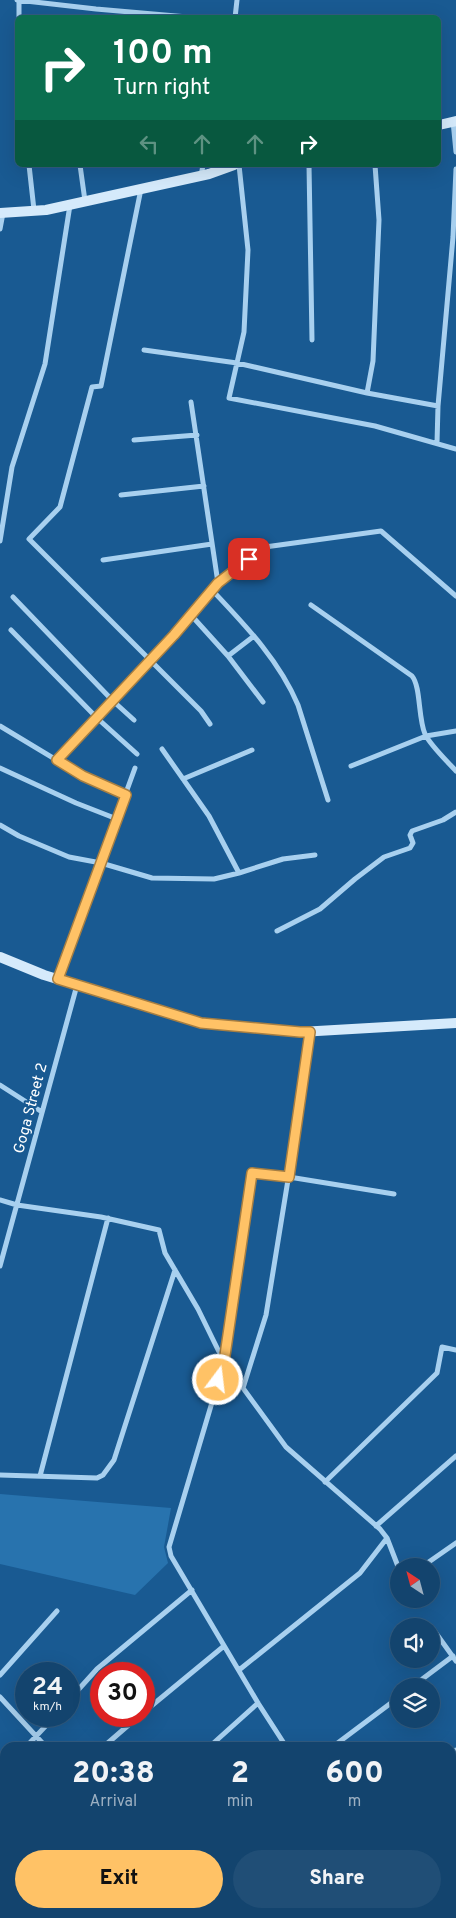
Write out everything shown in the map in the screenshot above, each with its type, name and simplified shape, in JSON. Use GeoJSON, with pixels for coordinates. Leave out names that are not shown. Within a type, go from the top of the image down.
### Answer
{"type":"FeatureCollection","features":[{"type":"Feature","properties":{"kind":"main road"},"geometry":{"type":"LineString","coordinates":[[441,124],[454,121]]}},
{"type":"Feature","properties":{"kind":"main road"},"geometry":{"type":"LineString","coordinates":[[2,213],[34,211],[70,205],[201,176],[228,167]]}},
{"type":"Feature","properties":{"kind":"main road"},"geometry":{"type":"LineString","coordinates":[[0,957],[58,979],[201,1023],[300,1032],[456,1023]]}},
{"type":"Feature","properties":{"kind":"street"},"geometry":{"type":"LineString","coordinates":[[18,15],[18,0],[165,15]]}},
{"type":"Feature","properties":{"kind":"street"},"geometry":{"type":"LineString","coordinates":[[235,15],[237,0]]}},
{"type":"Feature","properties":{"kind":"street"},"geometry":{"type":"LineString","coordinates":[[454,121],[456,152]]}},
{"type":"Feature","properties":{"kind":"street"},"geometry":{"type":"LineString","coordinates":[[29,167],[34,211]]}},
{"type":"Feature","properties":{"kind":"street"},"geometry":{"type":"LineString","coordinates":[[80,167],[85,201]]}},
{"type":"Feature","properties":{"kind":"street"},"geometry":{"type":"LineString","coordinates":[[201,176],[203,167]]}},
{"type":"Feature","properties":{"kind":"street"},"geometry":{"type":"LineString","coordinates":[[239,167],[248,250],[244,332],[229,398],[375,426],[456,449]]}},
{"type":"Feature","properties":{"kind":"street"},"geometry":{"type":"LineString","coordinates":[[309,167],[312,340]]}},
{"type":"Feature","properties":{"kind":"street"},"geometry":{"type":"LineString","coordinates":[[367,393],[374,361],[378,229],[375,167]]}},
{"type":"Feature","properties":{"kind":"street"},"geometry":{"type":"LineString","coordinates":[[437,443],[438,406],[453,237],[456,169]]}},
{"type":"Feature","properties":{"kind":"street"},"geometry":{"type":"LineString","coordinates":[[141,189],[101,386],[92,387],[60,507],[29,538],[201,711],[210,724]]}},
{"type":"Feature","properties":{"kind":"street"},"geometry":{"type":"LineString","coordinates":[[0,541],[3,508],[12,468],[45,364],[70,205]]}},
{"type":"Feature","properties":{"kind":"street"},"geometry":{"type":"LineString","coordinates":[[0,230],[2,213]]}},
{"type":"Feature","properties":{"kind":"street"},"geometry":{"type":"LineString","coordinates":[[144,350],[237,363],[367,393],[438,406]]}},
{"type":"Feature","properties":{"kind":"street"},"geometry":{"type":"LineString","coordinates":[[191,402],[218,583]]}},
{"type":"Feature","properties":{"kind":"street"},"geometry":{"type":"LineString","coordinates":[[134,440],[196,436]]}},
{"type":"Feature","properties":{"kind":"street"},"geometry":{"type":"LineString","coordinates":[[121,496],[204,486]]}},
{"type":"Feature","properties":{"kind":"street"},"geometry":{"type":"LineString","coordinates":[[57,760],[191,616],[218,583],[265,547],[381,531],[456,596]]}},
{"type":"Feature","properties":{"kind":"street"},"geometry":{"type":"LineString","coordinates":[[103,560],[212,544]]}},
{"type":"Feature","properties":{"kind":"street"},"geometry":{"type":"LineString","coordinates":[[212,590],[254,636],[292,690],[328,800]]}},
{"type":"Feature","properties":{"kind":"street"},"geometry":{"type":"LineString","coordinates":[[13,597],[113,701],[134,720]]}},
{"type":"Feature","properties":{"kind":"street"},"geometry":{"type":"LineString","coordinates":[[311,605],[412,676],[416,681],[420,716],[426,736],[456,771]]}},
{"type":"Feature","properties":{"kind":"street"},"geometry":{"type":"LineString","coordinates":[[191,616],[228,656],[263,702]]}},
{"type":"Feature","properties":{"kind":"street"},"geometry":{"type":"LineString","coordinates":[[12,630],[97,718],[137,754]]}},
{"type":"Feature","properties":{"kind":"street"},"geometry":{"type":"LineString","coordinates":[[228,656],[254,636]]}},
{"type":"Feature","properties":{"kind":"street"},"geometry":{"type":"LineString","coordinates":[[0,726],[83,776],[126,795]]}},
{"type":"Feature","properties":{"kind":"street"},"geometry":{"type":"LineString","coordinates":[[351,766],[426,736],[456,731]]}},
{"type":"Feature","properties":{"kind":"street"},"geometry":{"type":"LineString","coordinates":[[162,749],[209,816],[239,873]]}},
{"type":"Feature","properties":{"kind":"street"},"geometry":{"type":"LineString","coordinates":[[183,780],[252,750]]}},
{"type":"Feature","properties":{"kind":"street"},"geometry":{"type":"LineString","coordinates":[[0,768],[76,803],[117,819]]}},
{"type":"Feature","properties":{"kind":"street"},"geometry":{"type":"LineString","coordinates":[[58,979],[135,768]]}},
{"type":"Feature","properties":{"kind":"street"},"geometry":{"type":"LineString","coordinates":[[277,931],[320,909],[355,879],[384,858],[410,848],[413,843],[410,835],[412,831],[443,820],[456,812]]}},
{"type":"Feature","properties":{"kind":"street"},"geometry":{"type":"LineString","coordinates":[[0,825],[19,836],[69,857],[101,863],[152,878],[214,879],[283,859],[315,855]]}},
{"type":"Feature","properties":{"kind":"street","name":"Goga Street 2"},"geometry":{"type":"LineString","coordinates":[[0,1266],[77,985]]}},
{"type":"Feature","properties":{"kind":"street"},"geometry":{"type":"LineString","coordinates":[[243,1388],[266,1315],[289,1177],[310,1032]]}},
{"type":"Feature","properties":{"kind":"street"},"geometry":{"type":"LineString","coordinates":[[0,1085],[42,1112]]}},
{"type":"Feature","properties":{"kind":"street"},"geometry":{"type":"LineString","coordinates":[[283,1742],[171,1556],[169,1547],[224,1362],[252,1173],[394,1194]]}},
{"type":"Feature","properties":{"kind":"street"},"geometry":{"type":"LineString","coordinates":[[0,1200],[17,1205],[108,1218],[159,1230],[165,1253],[224,1362],[286,1447],[376,1526],[387,1538],[395,1558]]}},
{"type":"Feature","properties":{"kind":"street"},"geometry":{"type":"LineString","coordinates":[[40,1476],[108,1218]]}},
{"type":"Feature","properties":{"kind":"street"},"geometry":{"type":"LineString","coordinates":[[0,1474],[97,1478],[103,1475],[114,1460],[175,1270]]}},
{"type":"Feature","properties":{"kind":"street"},"geometry":{"type":"LineString","coordinates":[[325,1482],[437,1373],[442,1347],[456,1350]]}},
{"type":"Feature","properties":{"kind":"street"},"geometry":{"type":"LineString","coordinates":[[376,1526],[456,1456]]}},
{"type":"Feature","properties":{"kind":"street"},"geometry":{"type":"LineString","coordinates":[[239,1670],[360,1573],[387,1538]]}},
{"type":"Feature","properties":{"kind":"street"},"geometry":{"type":"LineString","coordinates":[[434,1558],[456,1543]]}},
{"type":"Feature","properties":{"kind":"street"},"geometry":{"type":"LineString","coordinates":[[80,1688],[97,1669],[192,1590]]}},
{"type":"Feature","properties":{"kind":"street"},"geometry":{"type":"LineString","coordinates":[[0,1675],[57,1610]]}},
{"type":"Feature","properties":{"kind":"street"},"geometry":{"type":"LineString","coordinates":[[425,1678],[454,1658],[440,1639]]}},
{"type":"Feature","properties":{"kind":"street"},"geometry":{"type":"LineString","coordinates":[[155,1703],[224,1646]]}},
{"type":"Feature","properties":{"kind":"street"},"geometry":{"type":"LineString","coordinates":[[0,1697],[42,1742]]}},
{"type":"Feature","properties":{"kind":"street"},"geometry":{"type":"LineString","coordinates":[[215,1742],[258,1703]]}},
{"type":"Feature","properties":{"kind":"street"},"geometry":{"type":"LineString","coordinates":[[340,1742],[390,1704]]}},
{"type":"Feature","properties":{"kind":"street"},"geometry":{"type":"LineString","coordinates":[[31,1742],[45,1727]]}},
{"type":"Feature","properties":{"kind":"street"},"geometry":{"type":"LineString","coordinates":[[109,1742],[126,1727]]}},
{"type":"Feature","properties":{"kind":"shaded area"},"geometry":{"type":"Polygon","coordinates":[[[0,1494],[171,1508],[164,1547],[168,1563],[135,1595],[0,1564],[0,1494]]]}},
{"type":"Feature","properties":{"kind":"route"},"geometry":{"type":"LineString","coordinates":[[218,1380],[224,1362],[252,1173],[289,1177],[310,1032],[201,1023],[58,979],[126,795],[83,776],[57,760],[174,635],[218,583],[249,559]]}}]}
